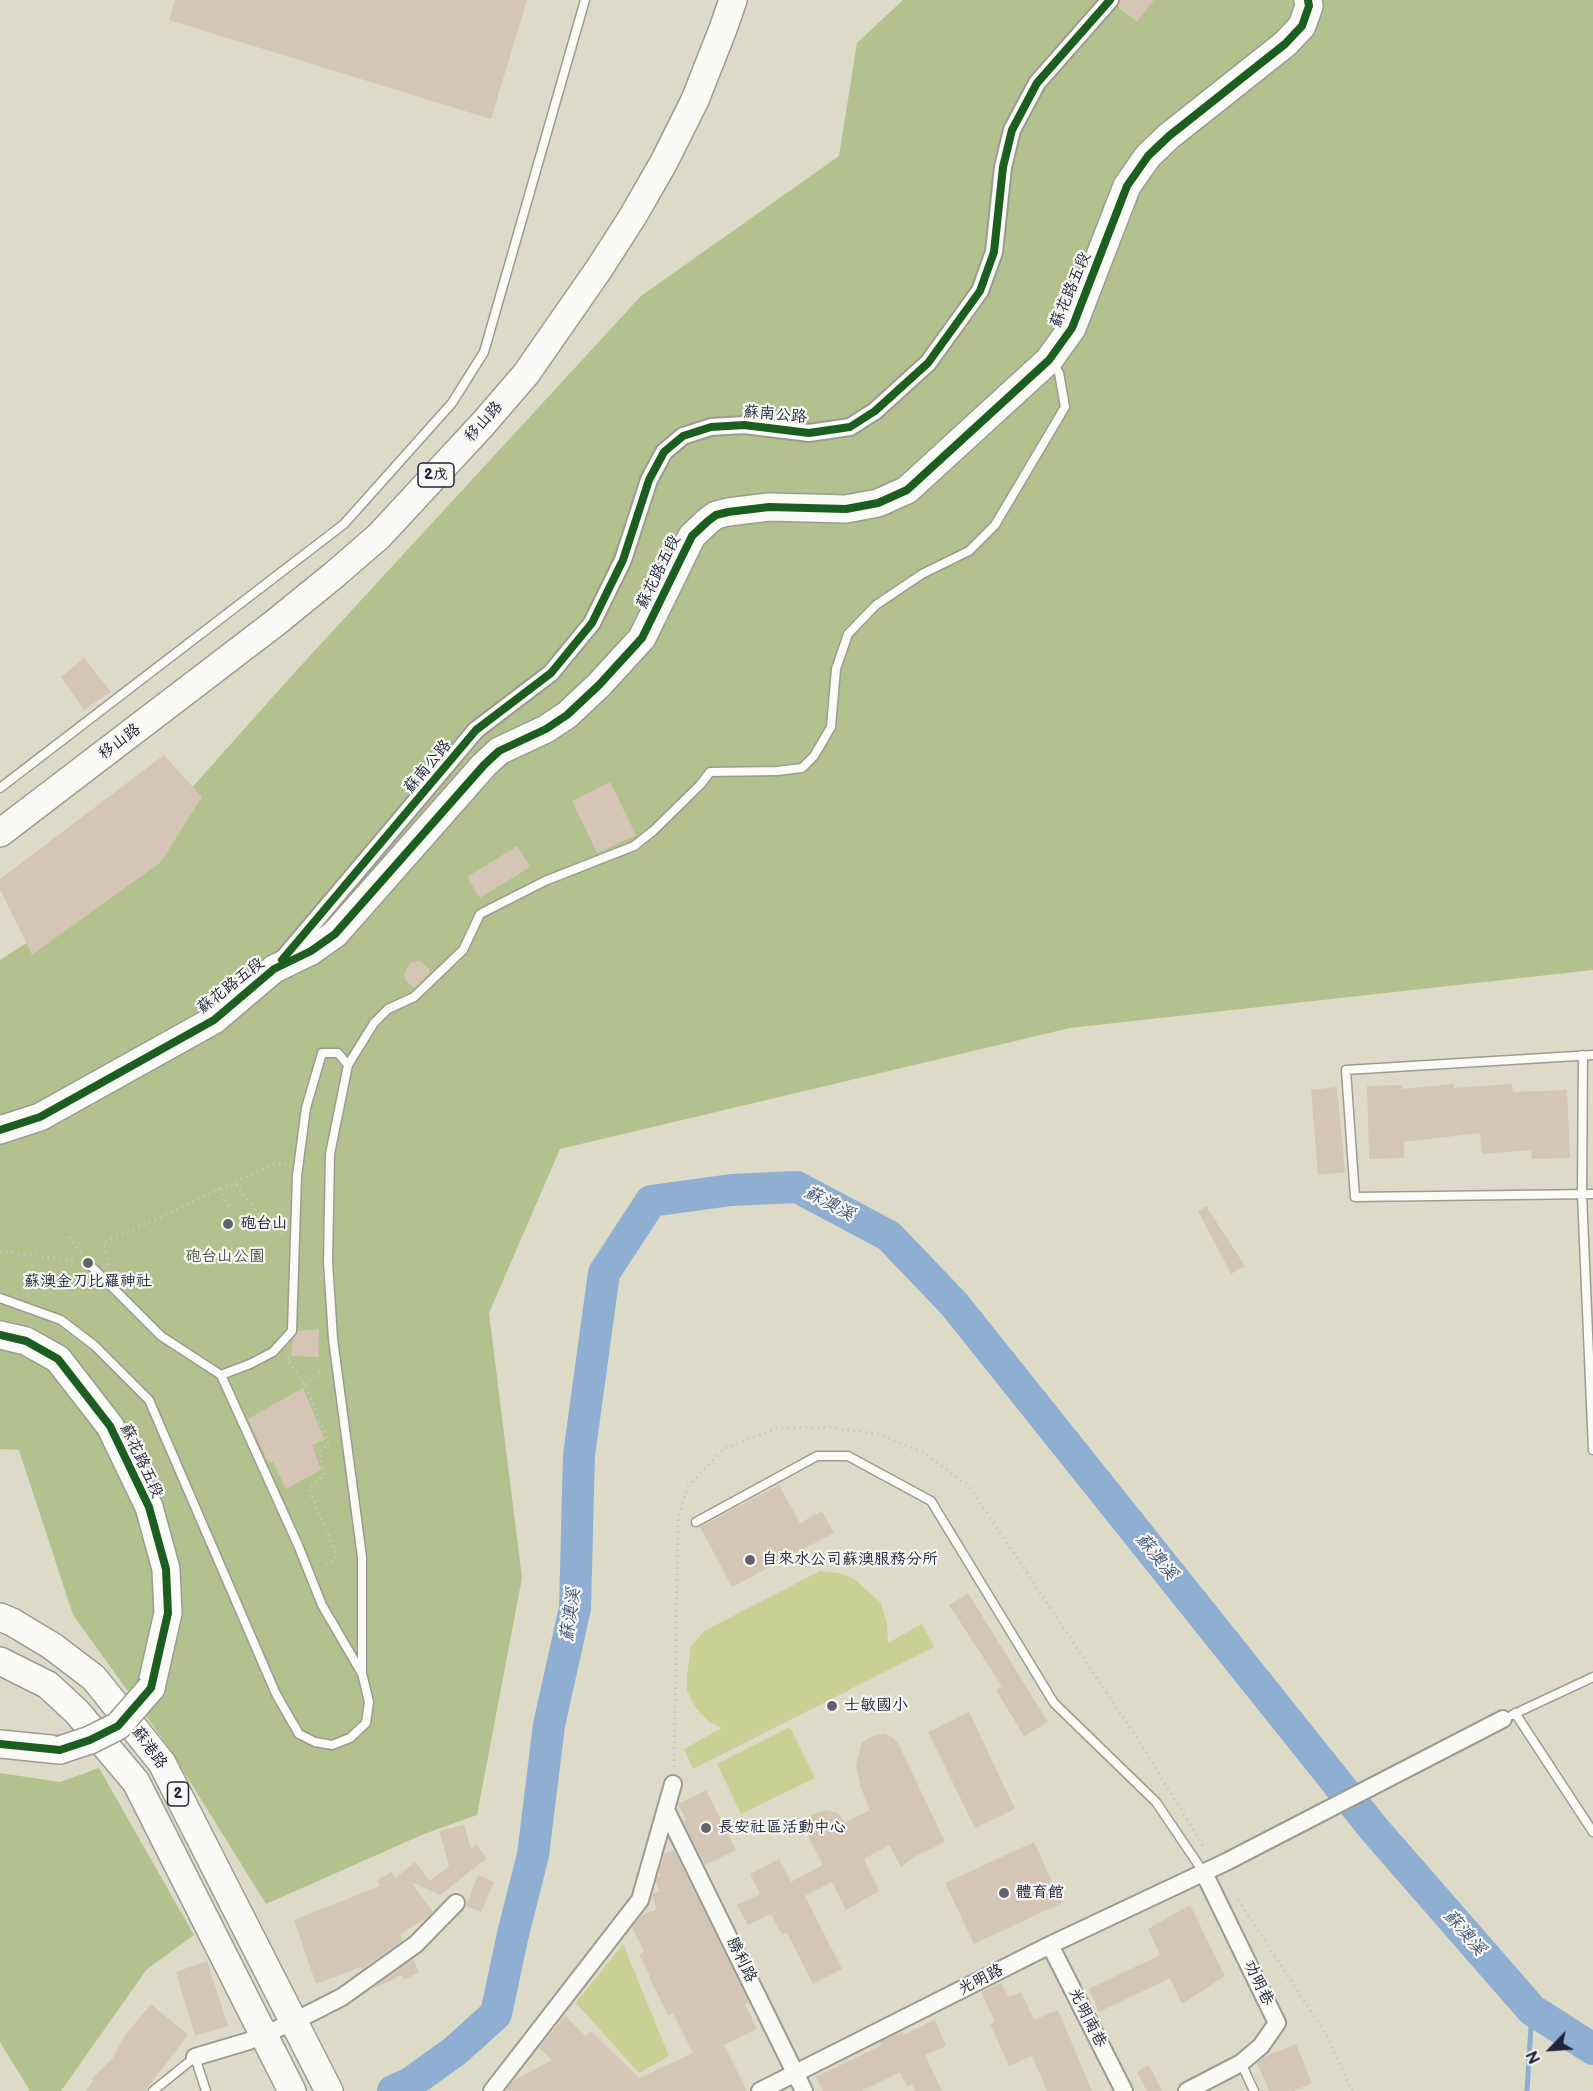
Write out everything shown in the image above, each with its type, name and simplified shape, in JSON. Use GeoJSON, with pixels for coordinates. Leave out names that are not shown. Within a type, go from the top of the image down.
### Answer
{"type":"FeatureCollection","features":[{"type":"Feature","properties":{"kind":"main road","name":"移山路"},"geometry":{"type":"LineString","coordinates":[[0,833],[266,630],[379,536],[526,374],[599,269],[664,162],[696,100],[733,0]]}},
{"type":"Feature","properties":{"kind":"main road","name":"蘇花路五段"},"geometry":{"type":"LineString","coordinates":[[0,1130],[40,1117],[214,1020],[274,969],[311,951],[335,933],[499,751],[546,729],[567,715],[599,686],[642,638],[692,536],[708,520],[728,512],[769,507],[846,509],[878,503],[907,490],[1050,360],[1072,328],[1127,186],[1148,156],[1169,136],[1285,44],[1302,26],[1309,6],[1308,0]]}},
{"type":"Feature","properties":{"kind":"main road","name":"蘇花路五段"},"geometry":{"type":"LineString","coordinates":[[0,1335],[26,1341],[58,1359],[110,1426],[148,1507],[166,1569],[168,1613],[151,1688],[118,1726],[90,1740],[60,1750],[0,1744]]}},
{"type":"Feature","properties":{"kind":"main road","name":"蘇港路"},"geometry":{"type":"LineString","coordinates":[[0,1617],[52,1646],[94,1678],[162,1763],[293,2022]]}},
{"type":"Feature","properties":{"kind":"main road","name":"蘇港路"},"geometry":{"type":"LineString","coordinates":[[0,1661],[48,1685],[77,1712],[136,1782],[262,2034]]}},
{"type":"Feature","properties":{"kind":"main road","name":"2"},"geometry":{"type":"LineString","coordinates":[[293,2022],[329,2091]]}},
{"type":"Feature","properties":{"kind":"main road","name":"2"},"geometry":{"type":"LineString","coordinates":[[262,2034],[292,2091]]}},
{"type":"Feature","properties":{"kind":"street","name":"蘇南公路"},"geometry":{"type":"LineString","coordinates":[[274,969],[476,730],[551,674],[592,623],[623,560],[649,480],[664,452],[683,436],[711,427],[744,425],[808,433],[850,427],[875,411],[928,363],[980,291],[984,281],[994,252],[1003,167],[1012,130],[1037,83],[1110,0]]}},
{"type":"Feature","properties":{"kind":"street","name":"光明路"},"geometry":{"type":"LineString","coordinates":[[760,2091],[1050,1945],[1215,1867],[1509,1716]]}},
{"type":"Feature","properties":{"kind":"street"},"geometry":{"type":"LineString","coordinates":[[492,2091],[640,1900],[673,1784]]}},
{"type":"Feature","properties":{"kind":"street","name":"勝利路"},"geometry":{"type":"LineString","coordinates":[[666,1809],[804,2091]]}},
{"type":"Feature","properties":{"kind":"street","name":"功明巷"},"geometry":{"type":"LineString","coordinates":[[1187,2091],[1241,2063],[1261,2046],[1277,2024],[1215,1867]]}},
{"type":"Feature","properties":{"kind":"street"},"geometry":{"type":"LineString","coordinates":[[195,2057],[249,2041],[342,1997],[416,1944],[456,1903]]}},
{"type":"Feature","properties":{"kind":"street","name":"光明南巷"},"geometry":{"type":"LineString","coordinates":[[1050,1945],[1124,2091]]}},
{"type":"Feature","properties":{"kind":"lane"},"geometry":{"type":"LineString","coordinates":[[0,788],[344,524],[452,403],[484,352],[585,0]]}},
{"type":"Feature","properties":{"kind":"lane"},"geometry":{"type":"LineString","coordinates":[[0,1298],[61,1320],[95,1346],[149,1400],[276,1694],[299,1734],[315,1743],[332,1745],[350,1738],[366,1723],[369,1702],[362,1673],[362,1557],[335,1357],[328,1262],[330,1154],[348,1065],[374,1023],[388,1009],[414,997],[464,950],[480,914],[545,881],[634,846],[653,831],[700,785],[710,772],[777,771],[802,768],[814,756],[831,727],[837,669],[848,634],[876,605],[922,574],[969,551],[995,525],[1065,407],[1059,373],[1050,360]]}},
{"type":"Feature","properties":{"kind":"lane"},"geometry":{"type":"LineString","coordinates":[[221,1375],[273,1352],[292,1331],[298,1167],[306,1108],[322,1053],[338,1053],[348,1065]]}},
{"type":"Feature","properties":{"kind":"lane"},"geometry":{"type":"LineString","coordinates":[[1583,1055],[1582,1194],[1593,1450]]}},
{"type":"Feature","properties":{"kind":"lane"},"geometry":{"type":"LineString","coordinates":[[1593,1055],[1346,1070],[1355,1197],[1593,1194]]}},
{"type":"Feature","properties":{"kind":"lane"},"geometry":{"type":"LineString","coordinates":[[88,1263],[161,1336],[221,1375],[298,1545],[322,1605],[362,1673]]}},
{"type":"Feature","properties":{"kind":"lane"},"geometry":{"type":"LineString","coordinates":[[696,1522],[817,1456],[848,1456],[931,1501],[1054,1703],[1156,1802],[1215,1867]]}},
{"type":"Feature","properties":{"kind":"lane"},"geometry":{"type":"LineString","coordinates":[[1593,1677],[1509,1716],[1593,1832]]}},
{"type":"Feature","properties":{"kind":"lane"},"geometry":{"type":"LineString","coordinates":[[153,2091],[195,2057],[206,2091]]}},
{"type":"Feature","properties":{"kind":"lane"},"geometry":{"type":"LineString","coordinates":[[1241,2063],[1254,2091]]}},
{"type":"Feature","properties":{"kind":"path"},"geometry":{"type":"LineString","coordinates":[[0,1251],[108,1265],[104,1243],[276,1163],[298,1167]]}},
{"type":"Feature","properties":{"kind":"path"},"geometry":{"type":"LineString","coordinates":[[235,1183],[260,1215],[295,1244]]}},
{"type":"Feature","properties":{"kind":"path"},"geometry":{"type":"LineString","coordinates":[[220,1190],[230,1209]]}},
{"type":"Feature","properties":{"kind":"path"},"geometry":{"type":"LineString","coordinates":[[69,1237],[88,1263]]}},
{"type":"Feature","properties":{"kind":"path"},"geometry":{"type":"LineString","coordinates":[[288,1336],[288,1360],[305,1385],[329,1444],[319,1452],[324,1474],[309,1489],[337,1556],[324,1567]]}},
{"type":"Feature","properties":{"kind":"path"},"geometry":{"type":"LineString","coordinates":[[305,1385],[335,1357]]}},
{"type":"Feature","properties":{"kind":"path"},"geometry":{"type":"LineString","coordinates":[[673,1784],[678,1516],[688,1486],[725,1448],[778,1428],[827,1427],[879,1434],[924,1453],[969,1486],[1139,1741],[1200,1838],[1215,1867]]}},
{"type":"Feature","properties":{"kind":"path"},"geometry":{"type":"LineString","coordinates":[[1236,1898],[1326,2034],[1352,2091]]}},
{"type":"Feature","properties":{"kind":"green space","name":"砲台山公園"},"geometry":{"type":"Polygon","coordinates":[[[903,0],[1593,0],[1593,970],[1070,1028],[560,1149],[489,1313],[522,1578],[477,1815],[424,1834],[266,1904],[169,1748],[73,1615],[19,1450],[0,1449],[0,960],[89,903],[295,672],[641,296],[839,156],[857,43],[903,0]]]}},
{"type":"Feature","properties":{"kind":"green space"},"geometry":{"type":"Polygon","coordinates":[[[820,1571],[853,1578],[880,1602],[887,1623],[888,1643],[922,1624],[934,1647],[693,1769],[684,1749],[722,1728],[701,1714],[687,1691],[691,1646],[704,1631],[820,1571]]]}},
{"type":"Feature","properties":{"kind":"green space"},"geometry":{"type":"Polygon","coordinates":[[[790,1727],[815,1778],[741,1814],[717,1764],[790,1727]]]}},
{"type":"Feature","properties":{"kind":"green space"},"geometry":{"type":"Polygon","coordinates":[[[99,1768],[194,1935],[147,1969],[61,2091],[30,2091],[0,2042],[0,1773],[60,1782],[99,1768]]]}},
{"type":"Feature","properties":{"kind":"green space"},"geometry":{"type":"Polygon","coordinates":[[[623,1944],[669,2056],[639,2073],[576,2003],[623,1944]]]}},
{"type":"Feature","properties":{"kind":"building"},"geometry":{"type":"Polygon","coordinates":[[[175,0],[527,0],[491,119],[169,20],[175,0]]]}},
{"type":"Feature","properties":{"kind":"building"},"geometry":{"type":"Polygon","coordinates":[[[1120,0],[1154,0],[1137,22],[1118,7],[1120,0]]]}},
{"type":"Feature","properties":{"kind":"building"},"geometry":{"type":"Polygon","coordinates":[[[84,658],[111,692],[84,710],[61,677],[84,658]]]}},
{"type":"Feature","properties":{"kind":"building"},"geometry":{"type":"Polygon","coordinates":[[[164,755],[202,797],[161,862],[32,955],[0,889],[0,879],[164,755]]]}},
{"type":"Feature","properties":{"kind":"building"},"geometry":{"type":"Polygon","coordinates":[[[610,782],[636,835],[597,853],[572,801],[610,782]]]}},
{"type":"Feature","properties":{"kind":"building"},"geometry":{"type":"Polygon","coordinates":[[[517,846],[530,867],[480,898],[467,877],[517,846]]]}},
{"type":"Feature","properties":{"kind":"building"},"geometry":{"type":"Polygon","coordinates":[[[420,961],[430,973],[413,987],[406,981],[404,974],[410,963],[420,961]]]}},
{"type":"Feature","properties":{"kind":"building"},"geometry":{"type":"Polygon","coordinates":[[[1454,1084],[1454,1088],[1512,1084],[1513,1092],[1567,1090],[1570,1158],[1532,1159],[1531,1150],[1482,1154],[1480,1133],[1404,1142],[1404,1158],[1369,1159],[1367,1086],[1402,1085],[1402,1089],[1454,1084]]]}},
{"type":"Feature","properties":{"kind":"building"},"geometry":{"type":"Polygon","coordinates":[[[1337,1087],[1345,1172],[1318,1175],[1311,1090],[1337,1087]]]}},
{"type":"Feature","properties":{"kind":"building"},"geometry":{"type":"Polygon","coordinates":[[[1206,1206],[1245,1266],[1231,1274],[1198,1211],[1206,1206]]]}},
{"type":"Feature","properties":{"kind":"building"},"geometry":{"type":"Polygon","coordinates":[[[319,1329],[318,1357],[291,1356],[293,1339],[298,1331],[319,1329]]]}},
{"type":"Feature","properties":{"kind":"building"},"geometry":{"type":"Polygon","coordinates":[[[303,1388],[325,1440],[312,1445],[321,1470],[286,1489],[273,1462],[268,1462],[248,1419],[303,1388]]]}},
{"type":"Feature","properties":{"kind":"building","name":"自來水公司蘇澳服務分所"},"geometry":{"type":"Polygon","coordinates":[[[779,1485],[800,1523],[822,1511],[834,1533],[732,1587],[700,1527],[779,1485]]]}},
{"type":"Feature","properties":{"kind":"building"},"geometry":{"type":"Polygon","coordinates":[[[968,1593],[1048,1722],[1024,1736],[996,1690],[1002,1686],[949,1605],[968,1593]]]}},
{"type":"Feature","properties":{"kind":"building"},"geometry":{"type":"Polygon","coordinates":[[[969,1712],[1015,1809],[975,1828],[928,1732],[969,1712]]]}},
{"type":"Feature","properties":{"kind":"building"},"geometry":{"type":"Polygon","coordinates":[[[884,1734],[892,1737],[898,1743],[945,1842],[914,1857],[901,1867],[889,1845],[864,1859],[879,1891],[846,1910],[832,1882],[805,1896],[842,1969],[813,1984],[787,1933],[782,1935],[771,1914],[748,1925],[737,1905],[760,1894],[750,1874],[779,1859],[791,1882],[823,1865],[809,1838],[807,1826],[812,1815],[826,1810],[838,1813],[845,1823],[870,1810],[861,1788],[856,1765],[862,1742],[873,1736],[884,1734]]]}},
{"type":"Feature","properties":{"kind":"building","name":"長安社區活動中心"},"geometry":{"type":"Polygon","coordinates":[[[706,1790],[736,1850],[705,1865],[683,1821],[686,1820],[678,1804],[706,1790]]]}},
{"type":"Feature","properties":{"kind":"building"},"geometry":{"type":"Polygon","coordinates":[[[464,1825],[471,1849],[476,1844],[487,1858],[440,1895],[411,1882],[433,1912],[400,1934],[403,1940],[362,1969],[361,1967],[316,1984],[294,1920],[380,1886],[377,1880],[392,1872],[395,1878],[415,1862],[430,1881],[449,1866],[439,1831],[464,1825]]]}},
{"type":"Feature","properties":{"kind":"building","name":"體育館"},"geometry":{"type":"Polygon","coordinates":[[[1034,1842],[1062,1903],[974,1944],[945,1883],[1034,1842]]]}},
{"type":"Feature","properties":{"kind":"building"},"geometry":{"type":"Polygon","coordinates":[[[674,1850],[749,2002],[745,2004],[757,2029],[724,2045],[747,2091],[505,2091],[514,2080],[552,2060],[539,2048],[565,2016],[586,2036],[591,2031],[639,2078],[693,2053],[673,2013],[668,2015],[649,1977],[639,1954],[644,1952],[632,1927],[641,1916],[657,1909],[652,1896],[659,1891],[657,1877],[661,1876],[659,1871],[664,1854],[674,1850]]]}},
{"type":"Feature","properties":{"kind":"building"},"geometry":{"type":"Polygon","coordinates":[[[478,1875],[494,1882],[481,1912],[466,1906],[478,1875]]]}},
{"type":"Feature","properties":{"kind":"building"},"geometry":{"type":"Polygon","coordinates":[[[1190,1905],[1225,1976],[1182,2004],[1170,1978],[1099,2012],[1089,1989],[1160,1955],[1148,1929],[1190,1905]]]}},
{"type":"Feature","properties":{"kind":"building"},"geometry":{"type":"Polygon","coordinates":[[[413,1959],[419,1972],[404,1980],[402,1975],[373,1989],[373,1988],[413,1959]]]}},
{"type":"Feature","properties":{"kind":"building"},"geometry":{"type":"Polygon","coordinates":[[[207,1961],[228,2026],[195,2036],[176,1972],[207,1961]]]}},
{"type":"Feature","properties":{"kind":"building"},"geometry":{"type":"Polygon","coordinates":[[[1001,1983],[1008,1997],[1021,1992],[1034,2020],[1058,2010],[1092,2091],[1047,2091],[1032,2056],[1009,2066],[990,2024],[995,2022],[981,1992],[1001,1983]]]}},
{"type":"Feature","properties":{"kind":"building"},"geometry":{"type":"Polygon","coordinates":[[[151,2004],[188,2035],[145,2091],[86,2091],[93,2081],[91,2079],[112,2059],[125,2035],[151,2004]]]}},
{"type":"Feature","properties":{"kind":"building"},"geometry":{"type":"Polygon","coordinates":[[[935,2020],[946,2046],[925,2055],[942,2091],[915,2091],[912,2084],[907,2086],[900,2072],[862,2091],[823,2091],[816,2077],[882,2045],[880,2042],[896,2034],[902,2032],[903,2035],[935,2020]]]}},
{"type":"Feature","properties":{"kind":"building"},"geometry":{"type":"Polygon","coordinates":[[[1296,2044],[1312,2083],[1294,2091],[1269,2091],[1257,2063],[1265,2057],[1296,2044]]]}},
{"type":"Feature","properties":{"kind":"building"},"geometry":{"type":"Polygon","coordinates":[[[1149,2065],[1162,2091],[1147,2091],[1137,2072],[1149,2065]]]}},
{"type":"Feature","properties":{"kind":"waterway","name":"蘇澳溪"},"geometry":{"type":"LineString","coordinates":[[393,2091],[409,2084],[455,2051],[496,2014],[533,1855],[549,1725],[575,1608],[579,1455],[604,1273],[651,1201],[731,1190],[797,1187],[889,1236],[954,1304],[1374,1829],[1532,2010],[1593,2049]]}},
{"type":"Feature","properties":{"kind":"waterway"},"geometry":{"type":"LineString","coordinates":[[1527,2091],[1532,2010]]}},
{"type":"Feature","properties":{"kind":"cycle path"},"geometry":{"type":"LineString","coordinates":[[282,960],[476,730],[551,673],[592,623],[623,560],[649,480],[664,452],[683,436],[711,427],[744,425],[809,433],[850,427],[875,411],[928,363],[980,291],[994,252],[1003,167],[1012,130],[1037,83],[1110,0]]}},
{"type":"Feature","properties":{"kind":"cycle path"},"geometry":{"type":"LineString","coordinates":[[0,1130],[40,1117],[214,1020],[274,969],[311,951],[335,934],[484,765],[499,751],[546,729],[567,715],[599,685],[642,638],[692,536],[716,515],[769,507],[846,509],[878,503],[907,490],[1049,360],[1072,328],[1127,186],[1148,156],[1169,136],[1285,44],[1302,26],[1309,6],[1308,0]]}},
{"type":"Feature","properties":{"kind":"cycle path"},"geometry":{"type":"LineString","coordinates":[[0,1335],[26,1341],[58,1359],[110,1426],[149,1507],[166,1569],[168,1613],[151,1688],[118,1726],[90,1740],[60,1750],[0,1744]]}},
{"type":"Feature","properties":{"kind":"place","name":"砲台山"},"geometry":{"type":"Point","coordinates":[228,1224]}},
{"type":"Feature","properties":{"kind":"place","name":"蘇澳金刀比羅神社"},"geometry":{"type":"Point","coordinates":[88,1263]}},
{"type":"Feature","properties":{"kind":"place","name":"自來水公司蘇澳服務分所"},"geometry":{"type":"Point","coordinates":[750,1560]}},
{"type":"Feature","properties":{"kind":"place","name":"士敏國小"},"geometry":{"type":"Point","coordinates":[832,1706]}},
{"type":"Feature","properties":{"kind":"place","name":"長安社區活動中心"},"geometry":{"type":"Point","coordinates":[706,1828]}},
{"type":"Feature","properties":{"kind":"place","name":"體育館"},"geometry":{"type":"Point","coordinates":[1004,1893]}}]}
